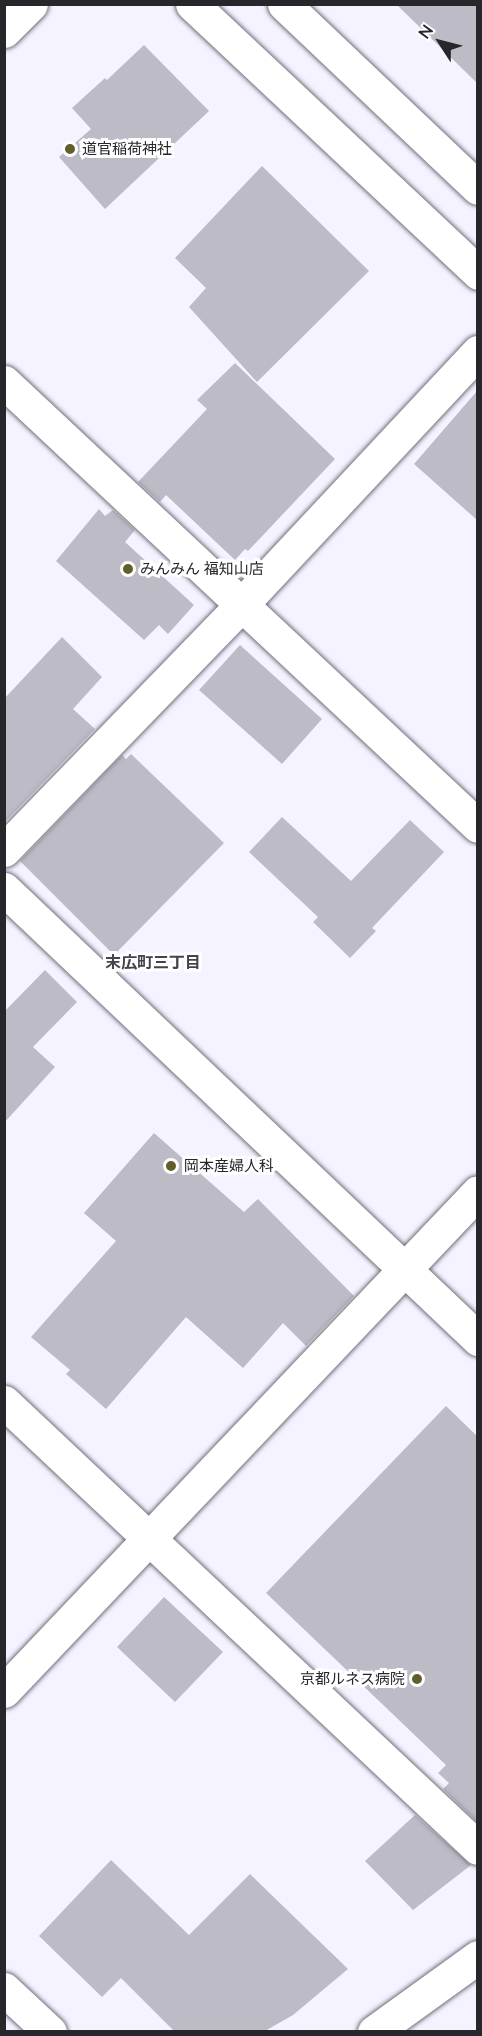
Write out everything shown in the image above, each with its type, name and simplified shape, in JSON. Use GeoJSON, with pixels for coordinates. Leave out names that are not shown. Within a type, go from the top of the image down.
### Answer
{"type":"FeatureCollection","features":[{"type":"Feature","properties":{"kind":"street"},"geometry":{"type":"LineString","coordinates":[[4,31],[31,4]]}},
{"type":"Feature","properties":{"kind":"street"},"geometry":{"type":"LineString","coordinates":[[192,4],[477,273]]}},
{"type":"Feature","properties":{"kind":"street"},"geometry":{"type":"LineString","coordinates":[[284,4],[477,188]]}},
{"type":"Feature","properties":{"kind":"street"},"geometry":{"type":"LineString","coordinates":[[4,850],[243,603],[477,352]]}},
{"type":"Feature","properties":{"kind":"street"},"geometry":{"type":"LineString","coordinates":[[4,382],[243,603],[477,826]]}},
{"type":"Feature","properties":{"kind":"street"},"geometry":{"type":"LineString","coordinates":[[4,889],[477,1339]]}},
{"type":"Feature","properties":{"kind":"street"},"geometry":{"type":"LineString","coordinates":[[4,1691],[477,1192]]}},
{"type":"Feature","properties":{"kind":"street"},"geometry":{"type":"LineString","coordinates":[[4,1402],[477,1848]]}},
{"type":"Feature","properties":{"kind":"street"},"geometry":{"type":"LineString","coordinates":[[374,2031],[477,1957]]}},
{"type":"Feature","properties":{"kind":"street"},"geometry":{"type":"LineString","coordinates":[[4,1989],[50,2031]]}},
{"type":"Feature","properties":{"kind":"building"},"geometry":{"type":"Polygon","coordinates":[[[396,4],[477,4],[477,83],[396,4]]]}},
{"type":"Feature","properties":{"kind":"building"},"geometry":{"type":"Polygon","coordinates":[[[144,45],[209,111],[105,209],[59,157],[91,129],[72,108],[105,78],[107,80],[144,45]]]}},
{"type":"Feature","properties":{"kind":"building"},"geometry":{"type":"Polygon","coordinates":[[[262,166],[369,271],[257,382],[189,307],[206,288],[175,258],[262,166]]]}},
{"type":"Feature","properties":{"kind":"building"},"geometry":{"type":"Polygon","coordinates":[[[235,363],[335,459],[248,551],[245,549],[235,560],[166,495],[160,502],[138,482],[207,409],[197,400],[235,363]]]}},
{"type":"Feature","properties":{"kind":"building"},"geometry":{"type":"Polygon","coordinates":[[[477,391],[477,520],[414,464],[477,391]]]}},
{"type":"Feature","properties":{"kind":"building"},"geometry":{"type":"Polygon","coordinates":[[[99,509],[105,516],[113,510],[135,530],[125,542],[194,605],[168,634],[159,625],[144,640],[56,561],[99,509]]]}},
{"type":"Feature","properties":{"kind":"building"},"geometry":{"type":"Polygon","coordinates":[[[62,637],[102,677],[73,709],[95,729],[4,823],[4,699],[62,637]]]}},
{"type":"Feature","properties":{"kind":"building"},"geometry":{"type":"Polygon","coordinates":[[[240,645],[322,719],[282,764],[199,690],[240,645]]]}},
{"type":"Feature","properties":{"kind":"building"},"geometry":{"type":"Polygon","coordinates":[[[131,754],[224,843],[114,955],[20,861],[122,755],[126,759],[131,754]]]}},
{"type":"Feature","properties":{"kind":"building"},"geometry":{"type":"Polygon","coordinates":[[[282,817],[351,881],[410,820],[444,852],[372,928],[376,931],[350,958],[313,922],[318,917],[249,852],[282,817]]]}},
{"type":"Feature","properties":{"kind":"building"},"geometry":{"type":"Polygon","coordinates":[[[45,970],[77,1002],[33,1047],[55,1067],[4,1123],[4,1012],[45,970]]]}},
{"type":"Feature","properties":{"kind":"building"},"geometry":{"type":"Polygon","coordinates":[[[154,1133],[244,1212],[258,1199],[354,1296],[306,1346],[283,1323],[243,1368],[186,1317],[106,1409],[66,1374],[70,1370],[31,1337],[116,1241],[84,1213],[154,1133]]]}},
{"type":"Feature","properties":{"kind":"building","name":"京都ルネス病院"},"geometry":{"type":"Polygon","coordinates":[[[446,1406],[477,1436],[477,1822],[443,1789],[449,1783],[438,1773],[446,1765],[266,1593],[446,1406]]]}},
{"type":"Feature","properties":{"kind":"building"},"geometry":{"type":"Polygon","coordinates":[[[164,1597],[223,1652],[175,1702],[117,1647],[164,1597]]]}},
{"type":"Feature","properties":{"kind":"building"},"geometry":{"type":"Polygon","coordinates":[[[415,1815],[471,1865],[413,1910],[365,1861],[415,1815]]]}},
{"type":"Feature","properties":{"kind":"building"},"geometry":{"type":"Polygon","coordinates":[[[111,1860],[189,1935],[250,1874],[348,1969],[293,2015],[265,2031],[174,2031],[121,1978],[102,1997],[39,1936],[111,1860]]]}},
{"type":"Feature","properties":{"kind":"place","name":"道官稲荷神社"},"geometry":{"type":"Point","coordinates":[70,149]}},
{"type":"Feature","properties":{"kind":"place","name":"みんみん 福知山店"},"geometry":{"type":"Point","coordinates":[128,569]}},
{"type":"Feature","properties":{"kind":"place","name":"岡本産婦人科"},"geometry":{"type":"Point","coordinates":[171,1166]}},
{"type":"Feature","properties":{"kind":"place","name":"京都ルネス病院"},"geometry":{"type":"Point","coordinates":[417,1679]}},
{"type":"Feature","properties":{"kind":"district","name":"末広町三丁目"},"geometry":{"type":"Point","coordinates":[153,962]}}]}
